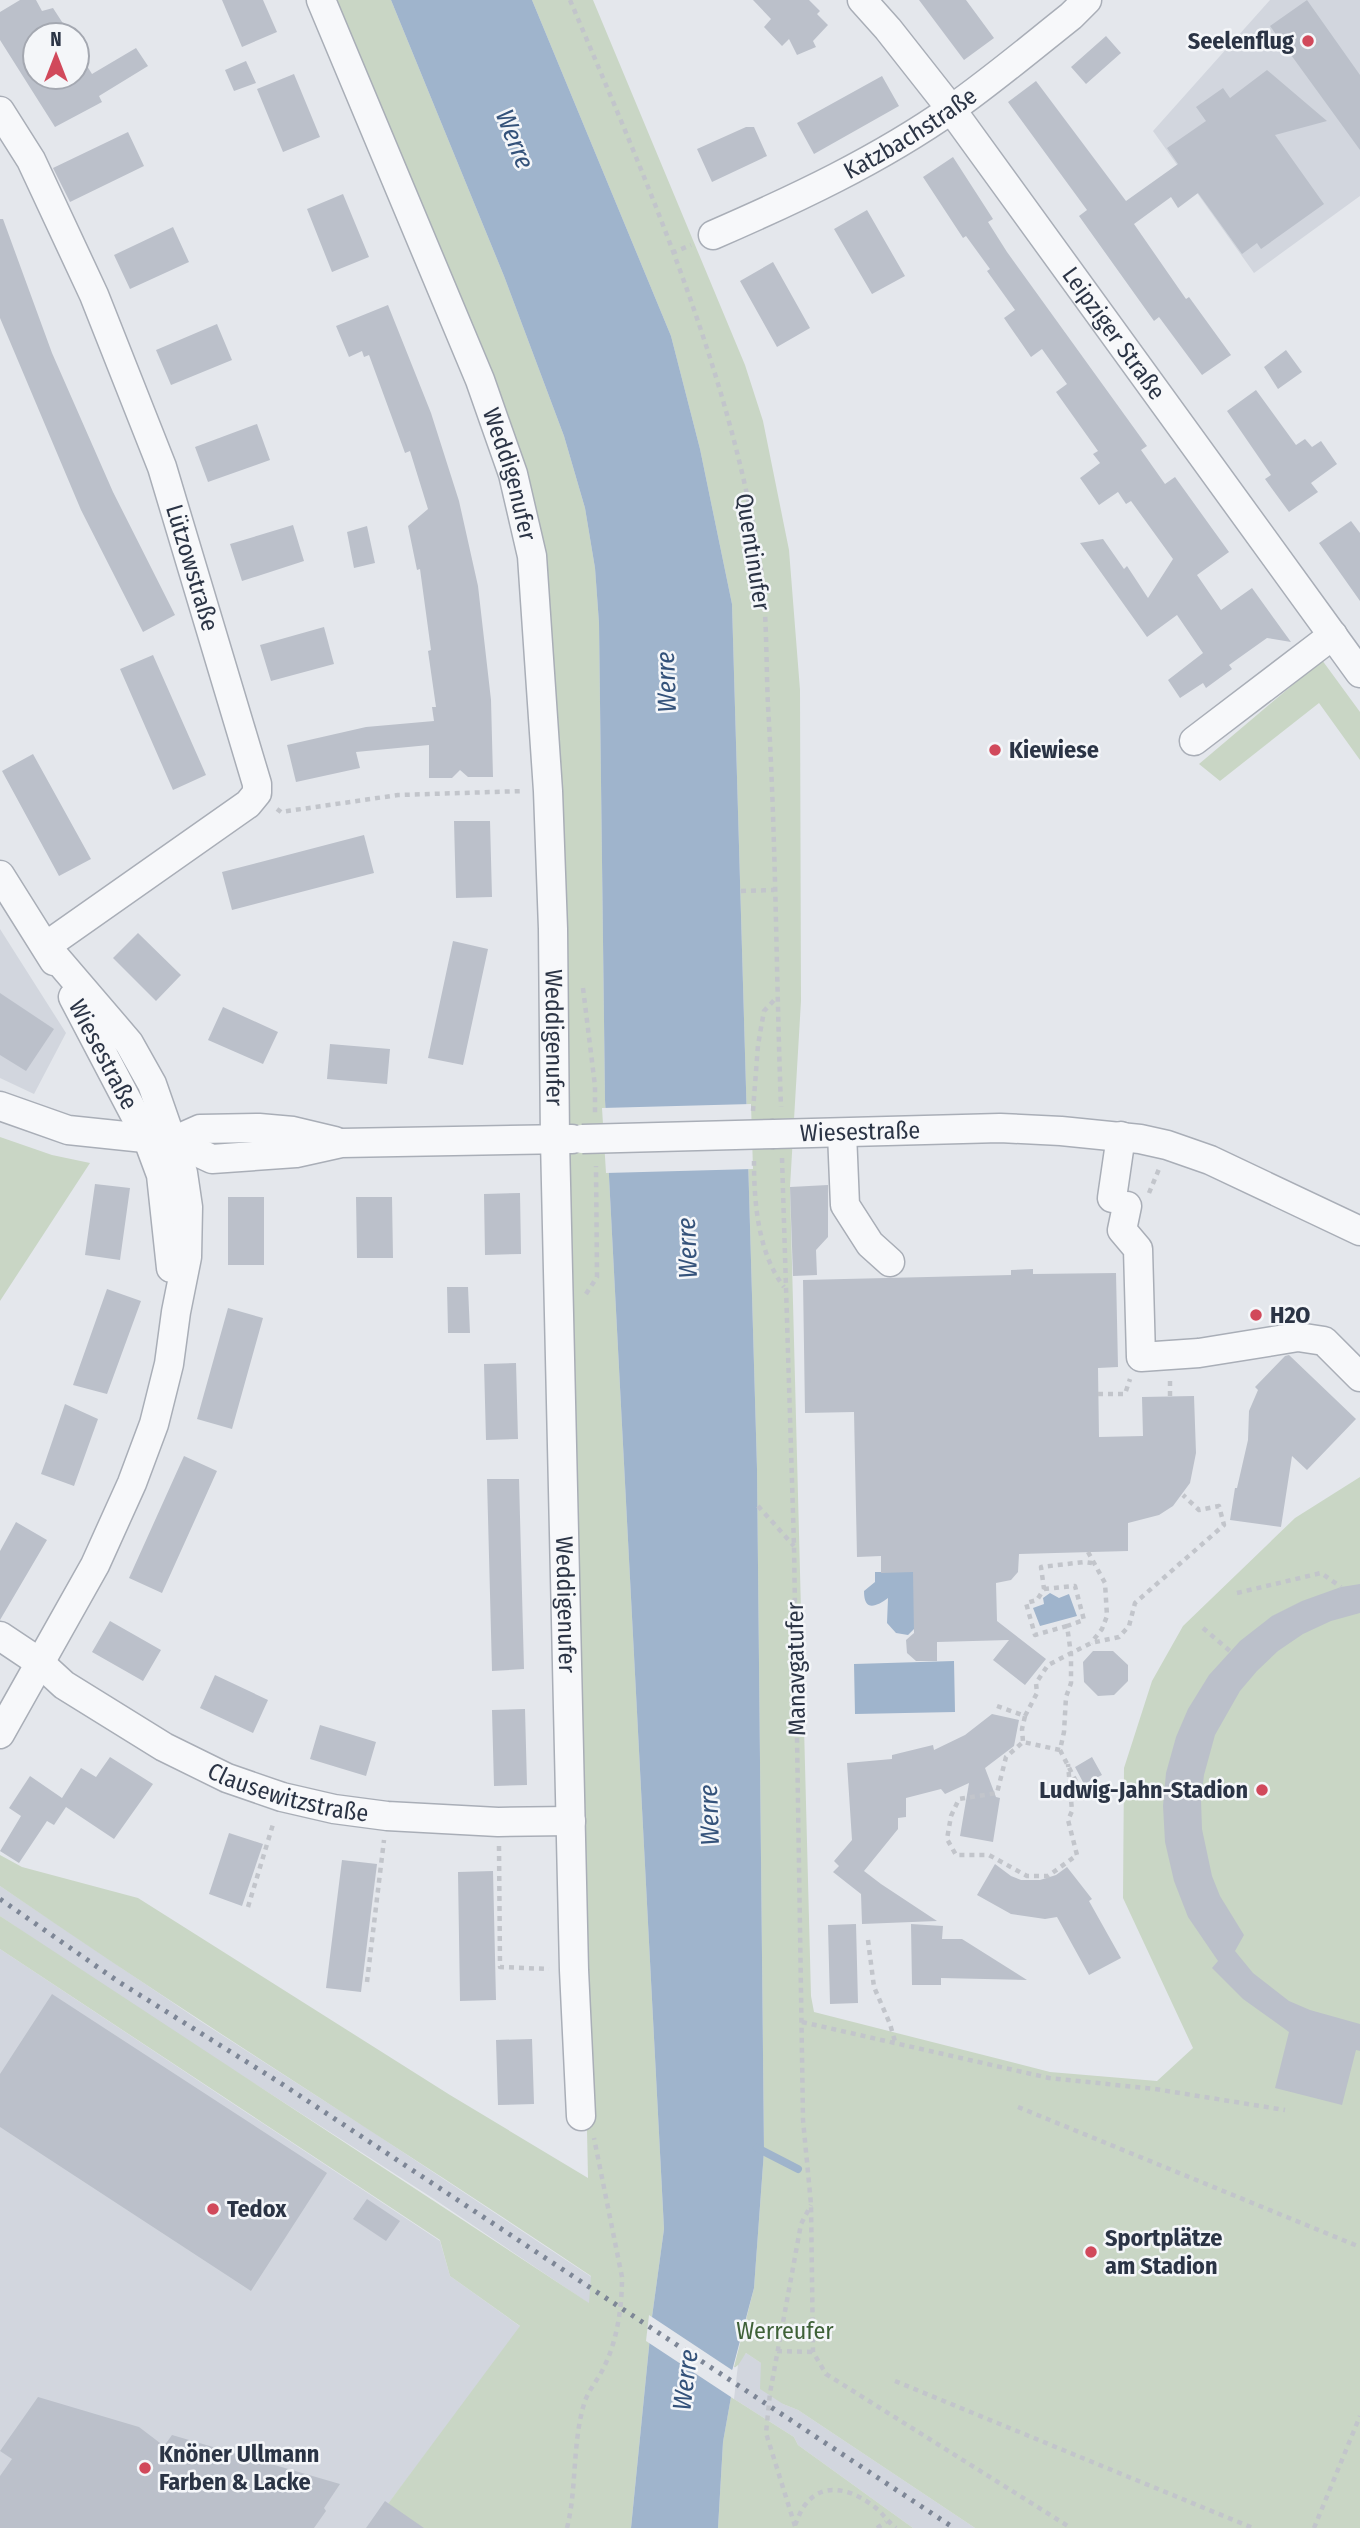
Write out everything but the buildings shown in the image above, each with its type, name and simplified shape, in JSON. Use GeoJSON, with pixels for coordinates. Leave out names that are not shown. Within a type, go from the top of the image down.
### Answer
{"type":"FeatureCollection","features":[{"type":"Feature","properties":{"kind":"street","name":"Weddigenufer"},"geometry":{"type":"LineString","coordinates":[[321,0],[475,368],[513,474],[532,556],[548,791],[552,929],[568,1140],[571,1821],[581,2116]]}},
{"type":"Feature","properties":{"kind":"street","name":"Leipziger Straße"},"geometry":{"type":"LineString","coordinates":[[862,0],[951,109],[1360,673]]}},
{"type":"Feature","properties":{"kind":"street","name":"Katzbachstraße"},"geometry":{"type":"LineString","coordinates":[[713,235],[796,198],[882,152],[951,109],[1071,16],[1087,0]]}},
{"type":"Feature","properties":{"kind":"street","name":"Lützowstraße"},"geometry":{"type":"LineString","coordinates":[[0,111],[31,160],[94,295],[162,467],[257,784],[257,793]]}},
{"type":"Feature","properties":{"kind":"street"},"geometry":{"type":"LineString","coordinates":[[1194,741],[1333,635]]}},
{"type":"Feature","properties":{"kind":"street"},"geometry":{"type":"LineString","coordinates":[[46,946],[248,804],[257,793]]}},
{"type":"Feature","properties":{"kind":"street","name":"Wiesestraße"},"geometry":{"type":"LineString","coordinates":[[0,875],[46,946],[129,1043],[152,1084],[161,1141],[200,1129],[259,1128],[293,1131],[341,1143],[568,1140],[1000,1128],[1121,1136],[1167,1145],[1210,1160],[1360,1231]]}},
{"type":"Feature","properties":{"kind":"street"},"geometry":{"type":"LineString","coordinates":[[0,1106],[68,1130],[161,1141],[161,1175],[176,1312],[169,1364],[154,1424],[128,1494],[96,1565],[0,1734]]}},
{"type":"Feature","properties":{"kind":"street"},"geometry":{"type":"LineString","coordinates":[[842,1133],[845,1205],[870,1244],[890,1262]]}},
{"type":"Feature","properties":{"kind":"street"},"geometry":{"type":"LineString","coordinates":[[1121,1136],[1122,1230],[1138,1249],[1141,1357],[1199,1353],[1298,1338],[1324,1341],[1360,1377]]}},
{"type":"Feature","properties":{"kind":"street","name":"Clausewitzstraße"},"geometry":{"type":"LineString","coordinates":[[0,1636],[39,1662],[64,1685],[164,1747],[227,1778],[282,1797],[334,1809],[387,1816],[498,1822],[571,1821]]}},
{"type":"Feature","properties":{"kind":"path","name":"Quentinufer"},"geometry":{"type":"LineString","coordinates":[[570,0],[706,342],[732,429],[761,571],[770,744],[778,1134]]}},
{"type":"Feature","properties":{"kind":"path"},"geometry":{"type":"LineString","coordinates":[[257,793],[281,812],[398,795],[548,791]]}},
{"type":"Feature","properties":{"kind":"path"},"geometry":{"type":"LineString","coordinates":[[741,891],[774,890]]}},
{"type":"Feature","properties":{"kind":"path","name":"Manavgatufer"},"geometry":{"type":"LineString","coordinates":[[778,1134],[794,1546],[803,2120],[811,2204],[813,2351]]}},
{"type":"Feature","properties":{"kind":"path"},"geometry":{"type":"LineString","coordinates":[[1098,1394],[1125,1394],[1133,1370],[1141,1357]]}},
{"type":"Feature","properties":{"kind":"path"},"geometry":{"type":"LineString","coordinates":[[1023,1742],[1025,1716],[1037,1693],[1036,1683],[1048,1665],[1091,1643],[1119,1637],[1129,1626],[1135,1603],[1224,1525],[1219,1506],[1199,1510],[1183,1495]]}},
{"type":"Feature","properties":{"kind":"path"},"geometry":{"type":"LineString","coordinates":[[758,1506],[794,1546]]}},
{"type":"Feature","properties":{"kind":"path"},"geometry":{"type":"LineString","coordinates":[[1088,1552],[1105,1583],[1107,1616],[1102,1629],[1091,1643]]}},
{"type":"Feature","properties":{"kind":"path"},"geometry":{"type":"LineString","coordinates":[[1044,1589],[1075,1586],[1084,1620],[1035,1635],[1026,1603],[1037,1600],[1044,1589],[1041,1567],[1093,1563]]}},
{"type":"Feature","properties":{"kind":"path"},"geometry":{"type":"LineString","coordinates":[[1237,1593],[1321,1573],[1341,1587]]}},
{"type":"Feature","properties":{"kind":"path"},"geometry":{"type":"LineString","coordinates":[[1059,1750],[1064,1732],[1066,1697],[1071,1683],[1067,1626]]}},
{"type":"Feature","properties":{"kind":"path"},"geometry":{"type":"LineString","coordinates":[[1203,1628],[1230,1651]]}},
{"type":"Feature","properties":{"kind":"path"},"geometry":{"type":"LineString","coordinates":[[997,1706],[1025,1716]]}},
{"type":"Feature","properties":{"kind":"path"},"geometry":{"type":"LineString","coordinates":[[1023,1742],[1059,1750],[1084,1797],[1102,1795]]}},
{"type":"Feature","properties":{"kind":"path"},"geometry":{"type":"LineString","coordinates":[[1023,1742],[1006,1758],[998,1793],[959,1799],[951,1816],[947,1839],[956,1855],[989,1855],[1027,1876],[1048,1876],[1063,1867],[1077,1855],[1068,1820],[1072,1811],[1068,1764]]}},
{"type":"Feature","properties":{"kind":"path"},"geometry":{"type":"LineString","coordinates":[[248,1907],[282,1797]]}},
{"type":"Feature","properties":{"kind":"path"},"geometry":{"type":"LineString","coordinates":[[367,1982],[387,1816]]}},
{"type":"Feature","properties":{"kind":"path"},"geometry":{"type":"LineString","coordinates":[[498,1822],[500,1968],[574,1970]]}},
{"type":"Feature","properties":{"kind":"path"},"geometry":{"type":"LineString","coordinates":[[868,1940],[873,1987],[890,2024],[896,2045]]}},
{"type":"Feature","properties":{"kind":"path"},"geometry":{"type":"LineString","coordinates":[[802,2022],[1049,2078],[1155,2089],[1285,2109]]}},
{"type":"Feature","properties":{"kind":"path"},"geometry":{"type":"LineString","coordinates":[[1018,2107],[1360,2247]]}},
{"type":"Feature","properties":{"kind":"path"},"geometry":{"type":"LineString","coordinates":[[567,2528],[571,2513],[577,2435],[584,2401],[603,2370],[617,2328],[622,2294],[622,2277],[597,2141],[581,2116]]}},
{"type":"Feature","properties":{"kind":"path"},"geometry":{"type":"LineString","coordinates":[[795,2527],[766,2433],[777,2351],[801,2224],[811,2204]]}},
{"type":"Feature","properties":{"kind":"path"},"geometry":{"type":"LineString","coordinates":[[777,2351],[813,2351],[826,2374],[1071,2528]]}},
{"type":"Feature","properties":{"kind":"path"},"geometry":{"type":"LineString","coordinates":[[895,2381],[1253,2528]]}},
{"type":"Feature","properties":{"kind":"path"},"geometry":{"type":"LineString","coordinates":[[1314,2528],[1360,2416]]}},
{"type":"Feature","properties":{"kind":"path"},"geometry":{"type":"LineString","coordinates":[[795,2527],[804,2506],[816,2494],[832,2489],[850,2492],[877,2509],[886,2522],[896,2528]]}},
{"type":"Feature","properties":{"kind":"path"},"geometry":{"type":"LineString","coordinates":[[877,2528],[886,2522]]}},
{"type":"Feature","properties":{"kind":"shaded area"},"geometry":{"type":"Polygon","coordinates":[[[1270,0],[1360,0],[1360,196],[1254,273],[1153,131],[1270,0]]]}},
{"type":"Feature","properties":{"kind":"shaded area"},"geometry":{"type":"Polygon","coordinates":[[[0,929],[66,1033],[34,1094],[0,1078],[0,929]]]}},
{"type":"Feature","properties":{"kind":"shaded area"},"geometry":{"type":"Polygon","coordinates":[[[0,1886],[197,2019],[652,2317],[612,2319],[434,2199],[115,1994],[0,1916],[0,1886]]]}},
{"type":"Feature","properties":{"kind":"shaded area"},"geometry":{"type":"Polygon","coordinates":[[[0,1949],[440,2241],[450,2276],[521,2327],[370,2528],[0,2528],[0,1949]]]}},
{"type":"Feature","properties":{"kind":"shaded area"},"geometry":{"type":"Polygon","coordinates":[[[746,2353],[761,2363],[783,2404],[798,2410],[975,2528],[913,2528],[798,2445],[794,2437],[731,2397],[732,2371],[746,2353]]]}},
{"type":"Feature","properties":{"kind":"green space"},"geometry":{"type":"Polygon","coordinates":[[[333,0],[391,0],[504,276],[564,436],[585,508],[595,568],[599,623],[605,1100],[664,2229],[652,2317],[631,2528],[370,2528],[520,2326],[450,2276],[440,2240],[0,1949],[0,1916],[589,2303],[591,2276],[0,1886],[0,1855],[22,1867],[138,1898],[450,2095],[588,2178],[545,574],[333,0]]]}},
{"type":"Feature","properties":{"kind":"green space","name":"Werreufer"},"geometry":{"type":"Polygon","coordinates":[[[532,0],[593,0],[745,365],[763,421],[789,550],[800,690],[801,1001],[790,1187],[811,1996],[814,2012],[1050,2072],[1157,2081],[1193,2048],[1123,1898],[1124,1768],[1152,1681],[1183,1626],[1295,1518],[1360,1477],[1360,2528],[975,2528],[798,2410],[760,2389],[761,2363],[746,2353],[737,2367],[734,2367],[754,2288],[764,2151],[757,1468],[732,604],[700,449],[671,336],[532,0]]]}},
{"type":"Feature","properties":{"kind":"green space"},"geometry":{"type":"Polygon","coordinates":[[[1322,660],[1360,712],[1360,760],[1319,703],[1220,781],[1199,764],[1322,660]]]}},
{"type":"Feature","properties":{"kind":"green space"},"geometry":{"type":"Polygon","coordinates":[[[0,1137],[52,1155],[90,1163],[0,1301],[0,1137]]]}},
{"type":"Feature","properties":{"kind":"green space"},"geometry":{"type":"Polygon","coordinates":[[[731,2397],[794,2437],[798,2445],[913,2528],[718,2528],[723,2442],[731,2397]]]}},
{"type":"Feature","properties":{"kind":"water","name":"Werre"},"geometry":{"type":"Polygon","coordinates":[[[391,0],[532,0],[671,336],[700,449],[732,604],[757,1468],[764,2151],[754,2288],[732,2371],[731,2397],[723,2442],[718,2528],[631,2528],[652,2317],[664,2229],[605,1100],[599,623],[595,568],[585,508],[564,436],[504,276],[391,0]]]}},
{"type":"Feature","properties":{"kind":"water"},"geometry":{"type":"Polygon","coordinates":[[[875,1572],[921,1572],[914,1629],[908,1635],[896,1633],[887,1623],[888,1598],[872,1606],[866,1602],[864,1591],[875,1582],[875,1572]]]}},
{"type":"Feature","properties":{"kind":"water"},"geometry":{"type":"Polygon","coordinates":[[[1050,1593],[1059,1598],[1069,1594],[1077,1616],[1040,1626],[1033,1608],[1044,1604],[1043,1598],[1050,1593]]]}},
{"type":"Feature","properties":{"kind":"water"},"geometry":{"type":"Polygon","coordinates":[[[954,1661],[955,1712],[855,1714],[854,1664],[954,1661]]]}},
{"type":"Feature","properties":{"kind":"pier"},"geometry":{"type":"Polygon","coordinates":[[[751,1104],[753,1169],[606,1173],[602,1108],[751,1104]]]}},
{"type":"Feature","properties":{"kind":"pier"},"geometry":{"type":"Polygon","coordinates":[[[649,2315],[732,2370],[738,2365],[734,2399],[646,2341],[649,2315]]]}},
{"type":"Feature","properties":{"kind":"waterway"},"geometry":{"type":"LineString","coordinates":[[757,2148],[798,2169]]}},
{"type":"Feature","properties":{"kind":"railway"},"geometry":{"type":"LineString","coordinates":[[0,1899],[119,1982],[282,2084],[954,2528]]}},
{"type":"Feature","properties":{"kind":"place","name":"Seelenflug"},"geometry":{"type":"Point","coordinates":[1308,41]}},
{"type":"Feature","properties":{"kind":"place","name":"Kiewiese"},"geometry":{"type":"Point","coordinates":[995,750]}},
{"type":"Feature","properties":{"kind":"place","name":"H2O"},"geometry":{"type":"Point","coordinates":[1256,1315]}},
{"type":"Feature","properties":{"kind":"place","name":"Ludwig-Jahn-Stadion"},"geometry":{"type":"Point","coordinates":[1262,1790]}},
{"type":"Feature","properties":{"kind":"place","name":"Tedox"},"geometry":{"type":"Point","coordinates":[213,2209]}},
{"type":"Feature","properties":{"kind":"place","name":"Sportplätze am Stadion"},"geometry":{"type":"Point","coordinates":[1091,2252]}},
{"type":"Feature","properties":{"kind":"place","name":"Knöner Ullmann Farben & Lacke"},"geometry":{"type":"Point","coordinates":[145,2468]}}]}
